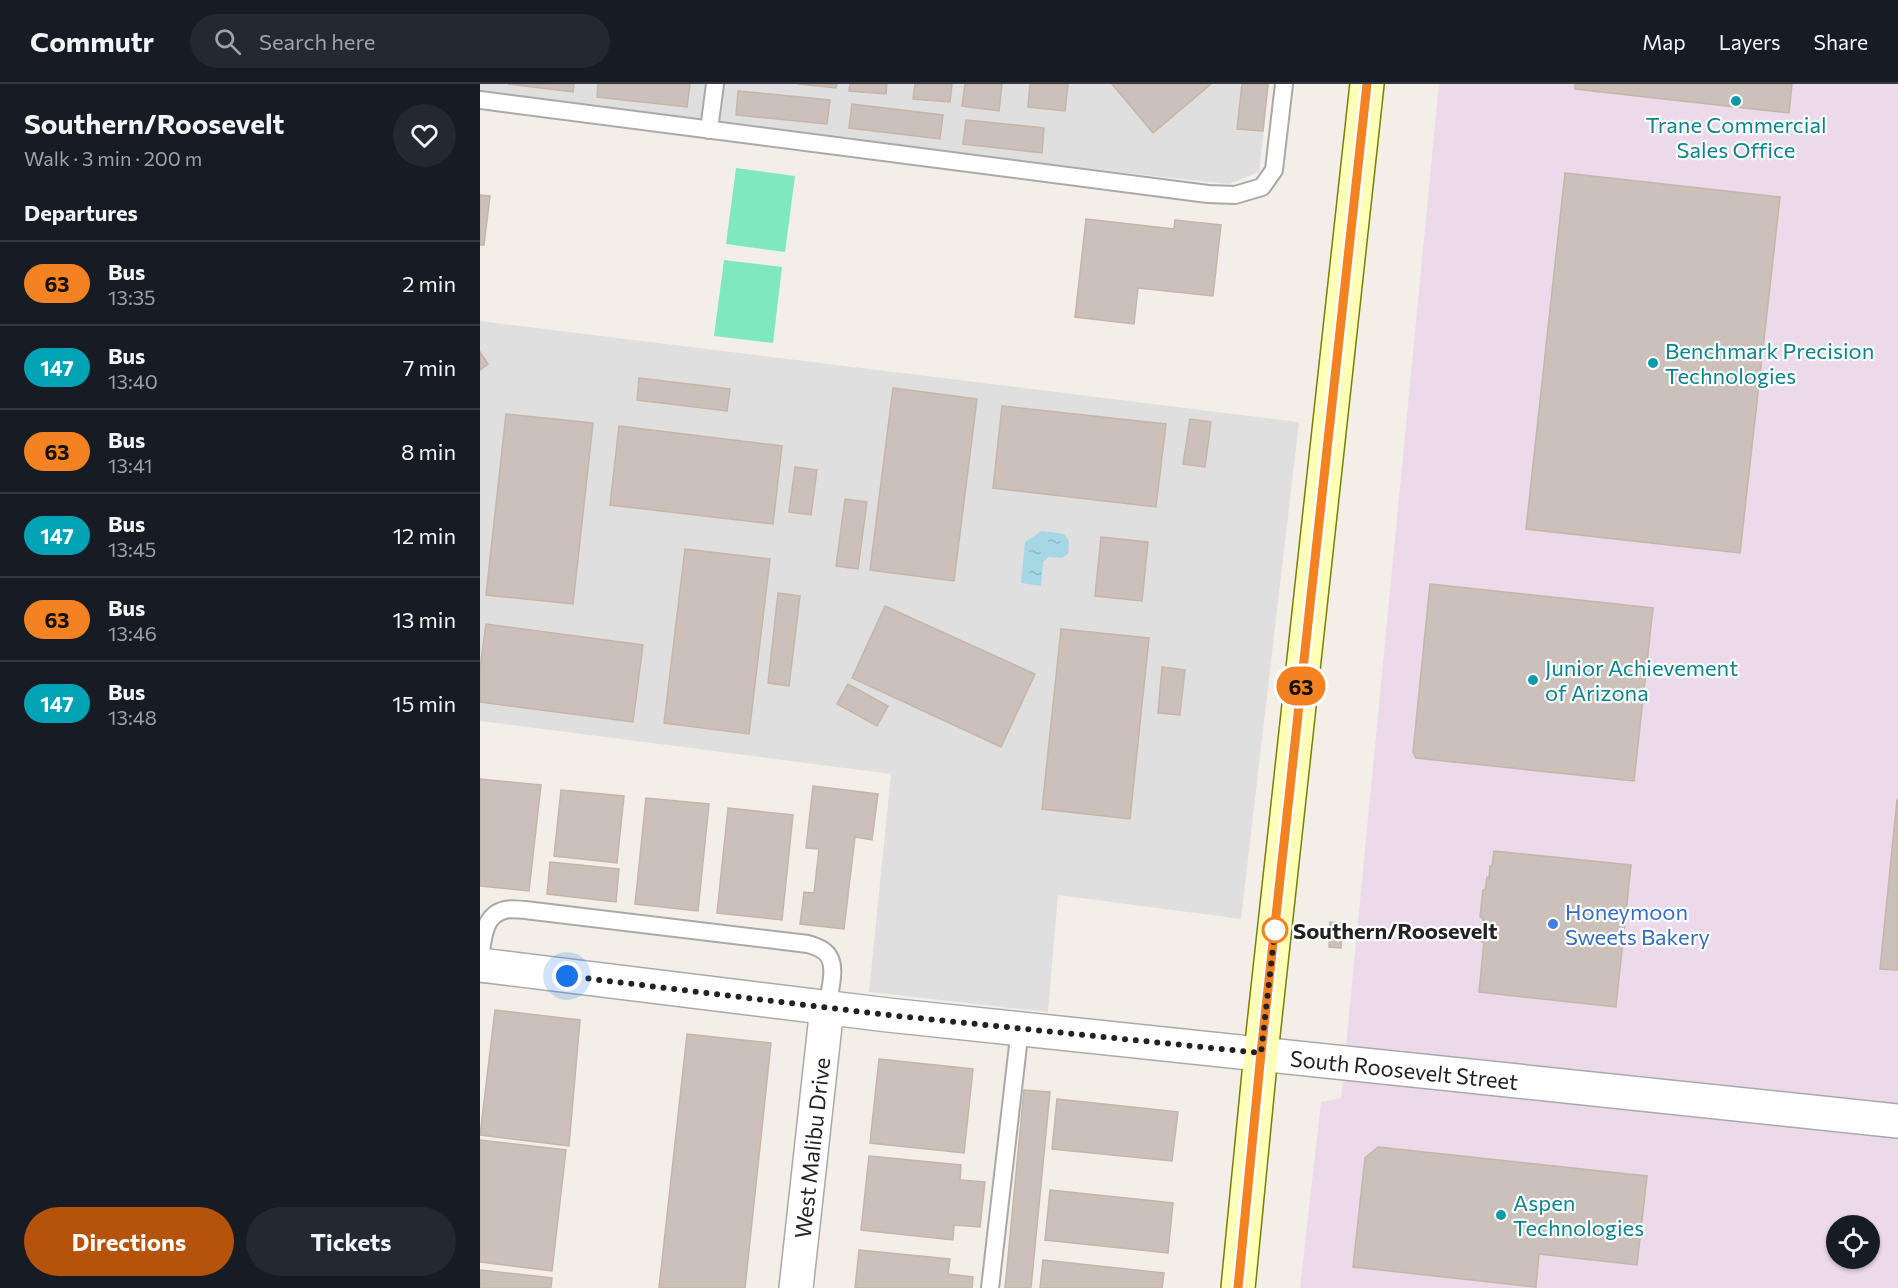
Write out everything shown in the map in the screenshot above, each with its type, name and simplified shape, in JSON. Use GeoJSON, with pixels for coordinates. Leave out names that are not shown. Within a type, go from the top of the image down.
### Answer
{"type":"FeatureCollection","features":[{"type":"Feature","properties":{"kind":"main road"},"geometry":{"type":"LineString","coordinates":[[1238,1288],[1261,1053],[1367,84]]}},
{"type":"Feature","properties":{"kind":"street","name":"South Roosevelt Street"},"geometry":{"type":"LineString","coordinates":[[480,965],[827,1007],[1898,1121]]}},
{"type":"Feature","properties":{"kind":"street","name":"West Malibu Drive"},"geometry":{"type":"LineString","coordinates":[[796,1288],[827,1007]]}},
{"type":"Feature","properties":{"kind":"lane"},"geometry":{"type":"LineString","coordinates":[[709,130],[715,84]]}},
{"type":"Feature","properties":{"kind":"lane"},"geometry":{"type":"LineString","coordinates":[[480,100],[1208,194],[1235,195],[1262,187],[1274,170],[1284,84]]}},
{"type":"Feature","properties":{"kind":"lane"},"geometry":{"type":"LineString","coordinates":[[480,958],[486,925],[492,917],[505,910],[525,910],[808,944],[824,950],[831,957],[832,972],[827,1007]]}},
{"type":"Feature","properties":{"kind":"lane"},"geometry":{"type":"LineString","coordinates":[[990,1288],[1020,1028]]}},
{"type":"Feature","properties":{"kind":"shaded area"},"geometry":{"type":"Polygon","coordinates":[[[480,84],[1269,84],[1259,172],[1229,184],[480,103],[480,84]]]}},
{"type":"Feature","properties":{"kind":"shaded area"},"geometry":{"type":"Polygon","coordinates":[[[1439,84],[1898,84],[1898,1288],[1300,1288],[1321,1102],[1341,1098],[1439,84]]]}},
{"type":"Feature","properties":{"kind":"shaded area"},"geometry":{"type":"Polygon","coordinates":[[[480,321],[1299,422],[1241,919],[1058,895],[1048,1012],[869,992],[891,774],[480,721],[480,321]]]}},
{"type":"Feature","properties":{"kind":"green space"},"geometry":{"type":"Polygon","coordinates":[[[736,168],[795,176],[785,252],[726,244],[736,168]]]}},
{"type":"Feature","properties":{"kind":"green space"},"geometry":{"type":"Polygon","coordinates":[[[724,260],[782,267],[773,343],[714,336],[724,260]]]}},
{"type":"Feature","properties":{"kind":"water"},"geometry":{"type":"Polygon","coordinates":[[[1042,531],[1064,534],[1069,541],[1068,554],[1062,558],[1048,557],[1043,562],[1041,586],[1021,583],[1025,542],[1042,531]]]}},
{"type":"Feature","properties":{"kind":"building"},"geometry":{"type":"Polygon","coordinates":[[[508,84],[574,84],[573,92],[508,84]]]}},
{"type":"Feature","properties":{"kind":"building"},"geometry":{"type":"Polygon","coordinates":[[[598,84],[690,84],[687,107],[597,97],[598,84]]]}},
{"type":"Feature","properties":{"kind":"building"},"geometry":{"type":"Polygon","coordinates":[[[798,84],[837,84],[836,88],[798,84]]]}},
{"type":"Feature","properties":{"kind":"building"},"geometry":{"type":"Polygon","coordinates":[[[850,84],[887,84],[886,94],[849,91],[850,84]]]}},
{"type":"Feature","properties":{"kind":"building"},"geometry":{"type":"Polygon","coordinates":[[[915,84],[952,84],[950,102],[913,99],[915,84]]]}},
{"type":"Feature","properties":{"kind":"building"},"geometry":{"type":"Polygon","coordinates":[[[965,84],[1002,84],[999,111],[962,106],[965,84]]]}},
{"type":"Feature","properties":{"kind":"building"},"geometry":{"type":"Polygon","coordinates":[[[1030,84],[1068,84],[1065,111],[1028,107],[1030,84]]]}},
{"type":"Feature","properties":{"kind":"building"},"geometry":{"type":"Polygon","coordinates":[[[1112,84],[1211,84],[1153,133],[1112,84]]]}},
{"type":"Feature","properties":{"kind":"building"},"geometry":{"type":"Polygon","coordinates":[[[1242,84],[1268,84],[1263,131],[1237,129],[1242,84]]]}},
{"type":"Feature","properties":{"kind":"building","name":"Trane Commercial Sales Office"},"geometry":{"type":"Polygon","coordinates":[[[1575,84],[1792,84],[1789,113],[1575,89],[1575,84]]]}},
{"type":"Feature","properties":{"kind":"building"},"geometry":{"type":"Polygon","coordinates":[[[738,91],[830,100],[827,124],[736,115],[738,91]]]}},
{"type":"Feature","properties":{"kind":"building"},"geometry":{"type":"Polygon","coordinates":[[[852,104],[943,115],[940,139],[849,128],[852,104]]]}},
{"type":"Feature","properties":{"kind":"building"},"geometry":{"type":"Polygon","coordinates":[[[966,120],[1044,128],[1042,153],[963,144],[966,120]]]}},
{"type":"Feature","properties":{"kind":"building","name":"Benchmark Precision Technologies"},"geometry":{"type":"Polygon","coordinates":[[[1565,173],[1780,197],[1740,553],[1526,529],[1565,173]]]}},
{"type":"Feature","properties":{"kind":"building"},"geometry":{"type":"Polygon","coordinates":[[[480,195],[490,196],[484,245],[480,245],[480,195]]]}},
{"type":"Feature","properties":{"kind":"building"},"geometry":{"type":"Polygon","coordinates":[[[1086,219],[1174,229],[1175,220],[1221,225],[1213,296],[1138,288],[1134,324],[1075,317],[1086,219]]]}},
{"type":"Feature","properties":{"kind":"building"},"geometry":{"type":"Polygon","coordinates":[[[480,352],[488,364],[480,370],[480,352]]]}},
{"type":"Feature","properties":{"kind":"building"},"geometry":{"type":"Polygon","coordinates":[[[639,378],[730,389],[727,411],[637,400],[639,378]]]}},
{"type":"Feature","properties":{"kind":"building"},"geometry":{"type":"Polygon","coordinates":[[[893,388],[977,399],[954,581],[870,570],[893,388]]]}},
{"type":"Feature","properties":{"kind":"building"},"geometry":{"type":"Polygon","coordinates":[[[1002,406],[1166,424],[1156,507],[993,488],[1002,406]]]}},
{"type":"Feature","properties":{"kind":"building"},"geometry":{"type":"Polygon","coordinates":[[[506,414],[593,423],[573,604],[486,595],[506,414]]]}},
{"type":"Feature","properties":{"kind":"building"},"geometry":{"type":"Polygon","coordinates":[[[1190,419],[1211,422],[1205,467],[1183,464],[1190,419]]]}},
{"type":"Feature","properties":{"kind":"building"},"geometry":{"type":"Polygon","coordinates":[[[619,426],[782,446],[773,524],[610,505],[619,426]]]}},
{"type":"Feature","properties":{"kind":"building"},"geometry":{"type":"Polygon","coordinates":[[[795,467],[817,470],[811,515],[789,512],[795,467]]]}},
{"type":"Feature","properties":{"kind":"building"},"geometry":{"type":"Polygon","coordinates":[[[845,499],[867,502],[858,569],[836,566],[845,499]]]}},
{"type":"Feature","properties":{"kind":"building"},"geometry":{"type":"Polygon","coordinates":[[[1101,537],[1148,542],[1142,601],[1095,596],[1101,537]]]}},
{"type":"Feature","properties":{"kind":"building"},"geometry":{"type":"Polygon","coordinates":[[[685,549],[770,559],[749,734],[664,723],[685,549]]]}},
{"type":"Feature","properties":{"kind":"building","name":"Junior Achievement of Arizona"},"geometry":{"type":"Polygon","coordinates":[[[1430,584],[1653,608],[1634,781],[1416,758],[1413,752],[1430,584]]]}},
{"type":"Feature","properties":{"kind":"building"},"geometry":{"type":"Polygon","coordinates":[[[778,593],[800,596],[789,686],[768,683],[778,593]]]}},
{"type":"Feature","properties":{"kind":"building"},"geometry":{"type":"Polygon","coordinates":[[[885,606],[1035,674],[1001,747],[852,678],[885,606]]]}},
{"type":"Feature","properties":{"kind":"building"},"geometry":{"type":"Polygon","coordinates":[[[486,624],[643,645],[633,722],[480,702],[480,668],[486,624]]]}},
{"type":"Feature","properties":{"kind":"building"},"geometry":{"type":"Polygon","coordinates":[[[1061,629],[1149,638],[1130,819],[1042,809],[1061,629]]]}},
{"type":"Feature","properties":{"kind":"building"},"geometry":{"type":"Polygon","coordinates":[[[1162,667],[1185,670],[1180,715],[1158,713],[1162,667]]]}},
{"type":"Feature","properties":{"kind":"building"},"geometry":{"type":"Polygon","coordinates":[[[848,684],[888,706],[877,726],[837,704],[848,684]]]}},
{"type":"Feature","properties":{"kind":"building"},"geometry":{"type":"Polygon","coordinates":[[[480,779],[541,785],[529,891],[480,886],[480,779]]]}},
{"type":"Feature","properties":{"kind":"building"},"geometry":{"type":"Polygon","coordinates":[[[813,786],[878,794],[872,840],[855,837],[844,929],[800,924],[804,892],[814,893],[819,849],[806,848],[813,786]]]}},
{"type":"Feature","properties":{"kind":"building"},"geometry":{"type":"Polygon","coordinates":[[[561,790],[624,796],[617,863],[554,856],[561,790]]]}},
{"type":"Feature","properties":{"kind":"building"},"geometry":{"type":"Polygon","coordinates":[[[646,798],[709,804],[698,911],[635,904],[646,798]]]}},
{"type":"Feature","properties":{"kind":"building"},"geometry":{"type":"Polygon","coordinates":[[[1898,800],[1898,970],[1880,969],[1898,800]]]}},
{"type":"Feature","properties":{"kind":"building"},"geometry":{"type":"Polygon","coordinates":[[[728,808],[793,815],[782,920],[717,913],[728,808]]]}},
{"type":"Feature","properties":{"kind":"building","name":"Honeymoon Sweets Bakery"},"geometry":{"type":"Polygon","coordinates":[[[1494,851],[1631,865],[1616,1007],[1479,992],[1484,942],[1482,942],[1483,918],[1480,917],[1483,890],[1485,890],[1487,877],[1489,878],[1494,851]]]}},
{"type":"Feature","properties":{"kind":"building"},"geometry":{"type":"Polygon","coordinates":[[[550,862],[619,869],[616,902],[547,894],[550,862]]]}},
{"type":"Feature","properties":{"kind":"building"},"geometry":{"type":"Polygon","coordinates":[[[1330,922],[1342,923],[1341,948],[1329,947],[1330,922]]]}},
{"type":"Feature","properties":{"kind":"building"},"geometry":{"type":"Polygon","coordinates":[[[495,1010],[580,1020],[569,1146],[480,1135],[495,1010]]]}},
{"type":"Feature","properties":{"kind":"building"},"geometry":{"type":"Polygon","coordinates":[[[687,1034],[771,1043],[745,1288],[659,1288],[687,1034]]]}},
{"type":"Feature","properties":{"kind":"building"},"geometry":{"type":"Polygon","coordinates":[[[879,1059],[973,1069],[964,1153],[870,1143],[879,1059]]]}},
{"type":"Feature","properties":{"kind":"building"},"geometry":{"type":"Polygon","coordinates":[[[1024,1090],[1050,1092],[1031,1288],[1005,1288],[1024,1090]]]}},
{"type":"Feature","properties":{"kind":"building"},"geometry":{"type":"Polygon","coordinates":[[[1057,1099],[1178,1112],[1172,1161],[1052,1149],[1057,1099]]]}},
{"type":"Feature","properties":{"kind":"building"},"geometry":{"type":"Polygon","coordinates":[[[480,1140],[566,1150],[552,1271],[480,1262],[480,1140]]]}},
{"type":"Feature","properties":{"kind":"building","name":"Aspen Technologies"},"geometry":{"type":"Polygon","coordinates":[[[1378,1147],[1647,1176],[1637,1265],[1539,1254],[1536,1287],[1353,1267],[1365,1158],[1378,1147]]]}},
{"type":"Feature","properties":{"kind":"building"},"geometry":{"type":"Polygon","coordinates":[[[869,1156],[961,1165],[960,1180],[985,1182],[980,1227],[954,1225],[953,1240],[861,1230],[869,1156]]]}},
{"type":"Feature","properties":{"kind":"building"},"geometry":{"type":"Polygon","coordinates":[[[1050,1190],[1173,1203],[1168,1253],[1045,1240],[1050,1190]]]}},
{"type":"Feature","properties":{"kind":"building"},"geometry":{"type":"Polygon","coordinates":[[[859,1250],[950,1259],[948,1274],[973,1277],[972,1288],[855,1288],[859,1250]]]}},
{"type":"Feature","properties":{"kind":"building"},"geometry":{"type":"Polygon","coordinates":[[[1043,1260],[1164,1273],[1162,1288],[1040,1288],[1043,1260]]]}},
{"type":"Feature","properties":{"kind":"building"},"geometry":{"type":"Polygon","coordinates":[[[480,1270],[552,1278],[551,1288],[480,1288],[480,1270]]]}},
{"type":"Feature","properties":{"kind":"bus line","name":"63"},"geometry":{"type":"LineString","coordinates":[[1238,1288],[1261,1053],[1367,84]]}},
{"type":"Feature","properties":{"kind":"place","name":"Trane Commercial Sales Office"},"geometry":{"type":"Point","coordinates":[1736,101]}},
{"type":"Feature","properties":{"kind":"place","name":"Benchmark Precision Technologies"},"geometry":{"type":"Point","coordinates":[1653,363]}},
{"type":"Feature","properties":{"kind":"place","name":"Junior Achievement of Arizona"},"geometry":{"type":"Point","coordinates":[1533,680]}},
{"type":"Feature","properties":{"kind":"place","name":"Honeymoon Sweets Bakery"},"geometry":{"type":"Point","coordinates":[1553,924]}},
{"type":"Feature","properties":{"kind":"place","name":"Southern/Roosevelt"},"geometry":{"type":"Point","coordinates":[1275,930]}},
{"type":"Feature","properties":{"kind":"place","name":"Aspen Technologies"},"geometry":{"type":"Point","coordinates":[1501,1215]}},
{"type":"Feature","properties":{"kind":"route"},"geometry":{"type":"LineString","coordinates":[[567,976],[888,1015],[1261,1053],[1275,930]]}}]}
